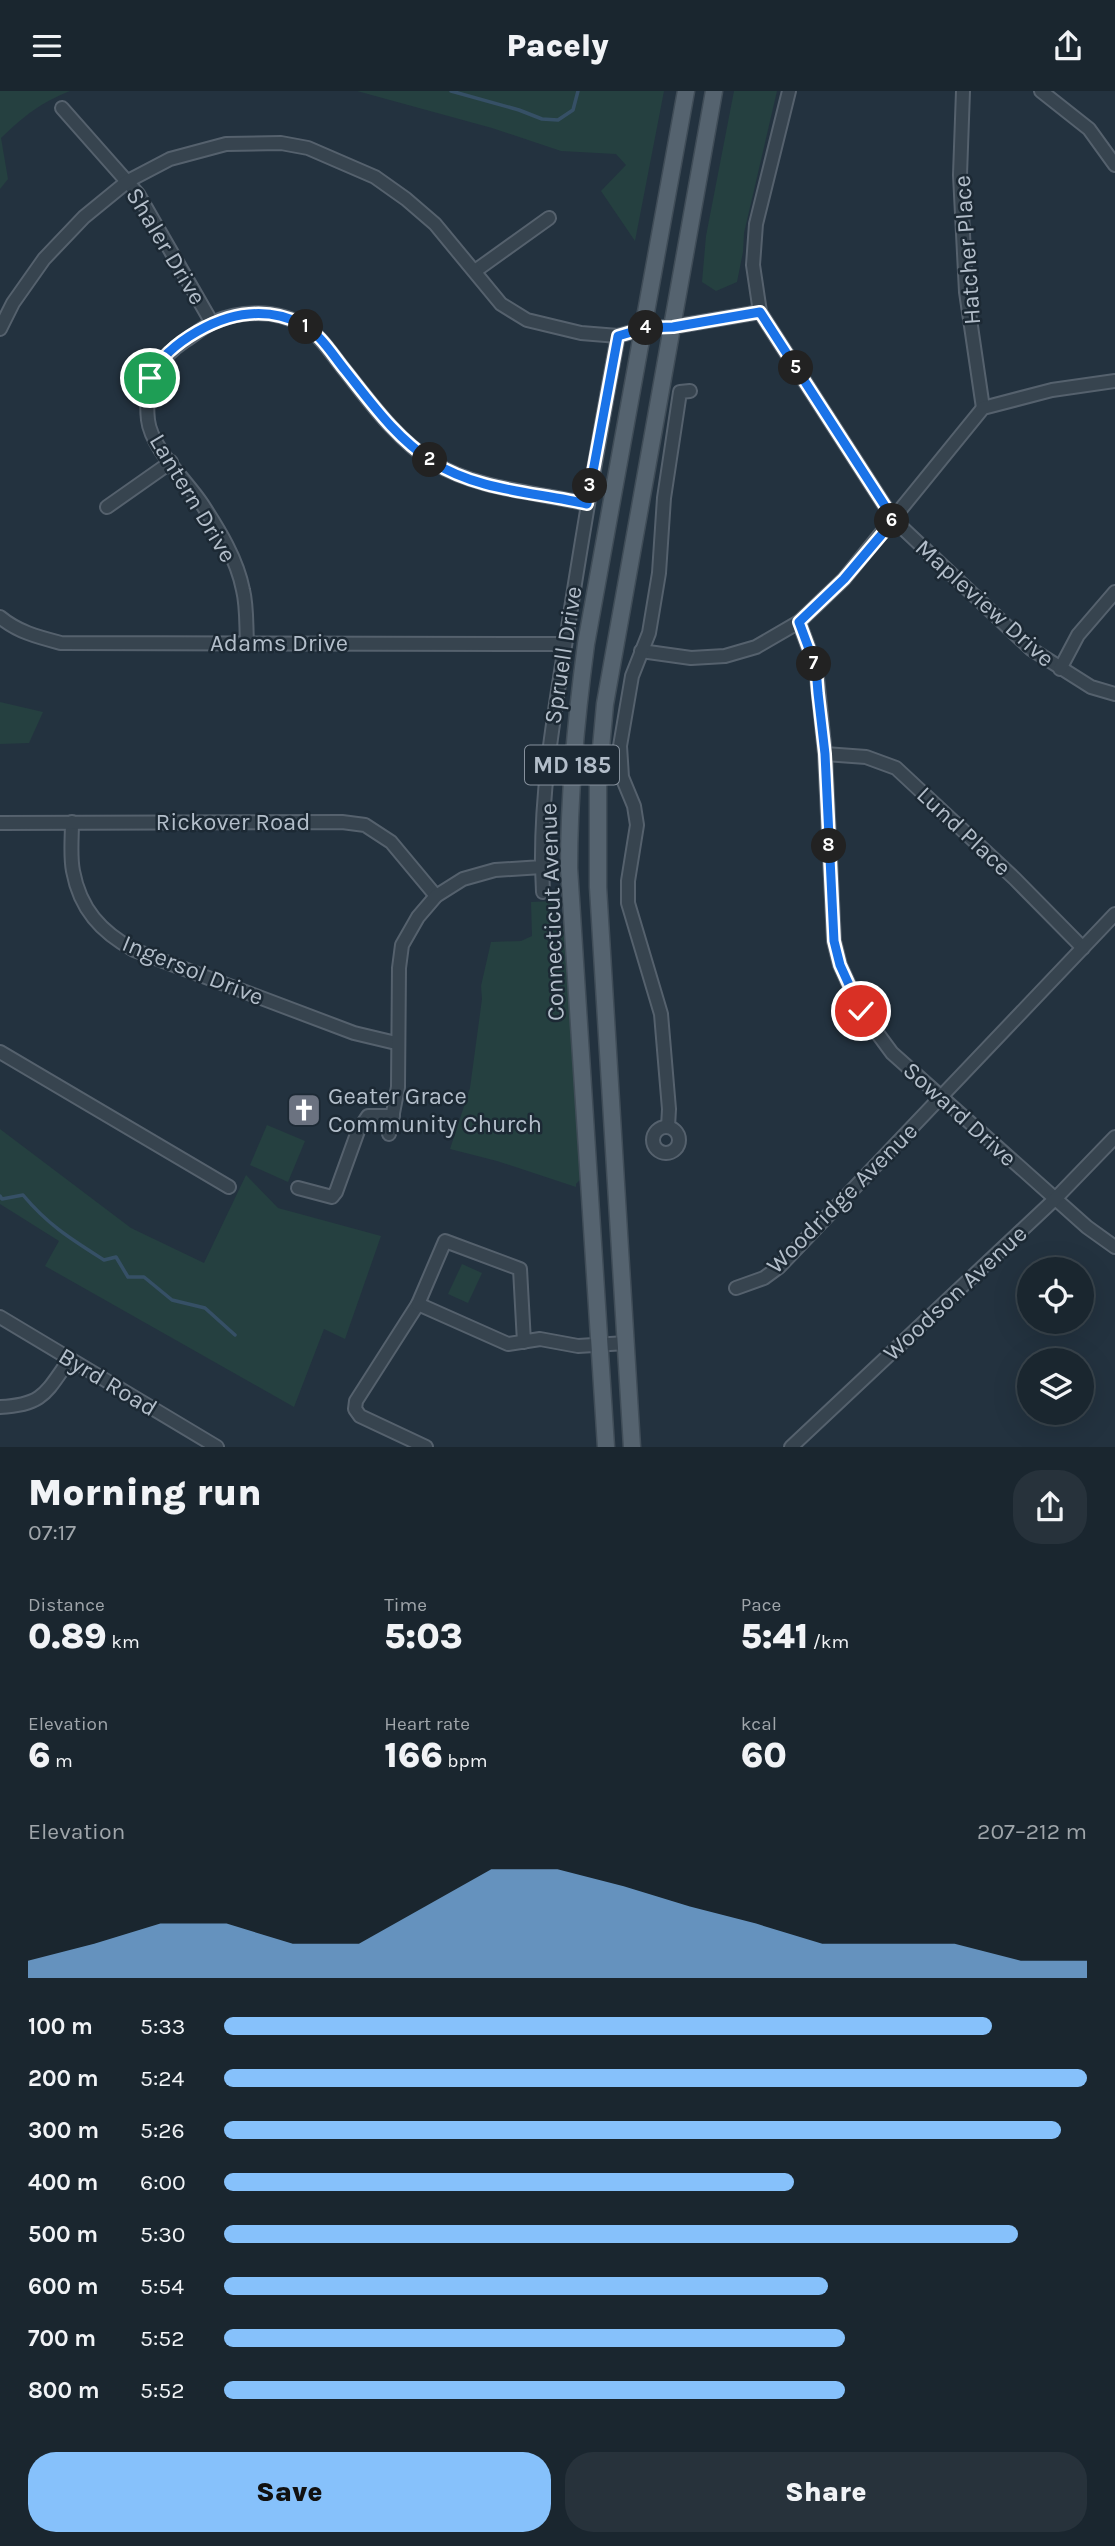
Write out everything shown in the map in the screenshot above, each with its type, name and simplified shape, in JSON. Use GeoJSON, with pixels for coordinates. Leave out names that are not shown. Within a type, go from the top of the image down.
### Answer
{"type":"FeatureCollection","features":[{"type":"Feature","properties":{"kind":"main road","name":"Connecticut Avenue"},"geometry":{"type":"LineString","coordinates":[[606,1447],[570,882],[569,813],[575,723],[586,644],[687,91]]}},
{"type":"Feature","properties":{"kind":"main road","name":"Connecticut Avenue"},"geometry":{"type":"LineString","coordinates":[[632,1447],[599,912],[598,781],[605,704],[714,91]]}},
{"type":"Feature","properties":{"kind":"street"},"geometry":{"type":"LineString","coordinates":[[0,329],[13,303],[44,259],[84,217],[128,181],[170,159],[226,144],[281,143],[308,148],[375,177],[435,224],[501,304],[527,320],[580,333],[618,336],[645,328],[673,327],[760,312],[753,265],[757,224],[789,91]]}},
{"type":"Feature","properties":{"kind":"street","name":"Hatcher Place"},"geometry":{"type":"LineString","coordinates":[[963,91],[960,175],[966,292],[983,408]]}},
{"type":"Feature","properties":{"kind":"street"},"geometry":{"type":"LineString","coordinates":[[1041,91],[1089,129],[1115,165]]}},
{"type":"Feature","properties":{"kind":"street","name":"Shaler Drive"},"geometry":{"type":"LineString","coordinates":[[62,108],[138,194],[212,323]]}},
{"type":"Feature","properties":{"kind":"street"},"geometry":{"type":"LineString","coordinates":[[475,271],[549,218]]}},
{"type":"Feature","properties":{"kind":"street","name":"Mapleview Drive"},"geometry":{"type":"LineString","coordinates":[[760,312],[894,520],[1031,649],[1060,670],[1091,687],[1115,694]]}},
{"type":"Feature","properties":{"kind":"street","name":"Lantern Drive"},"geometry":{"type":"LineString","coordinates":[[247,642],[243,590],[231,554],[201,503],[157,442],[148,424],[150,378],[167,353],[212,323],[242,314],[275,314],[302,324],[319,337],[383,418],[412,448],[436,464],[458,475],[487,484],[587,504]]}},
{"type":"Feature","properties":{"kind":"street","name":"Spruell Drive"},"geometry":{"type":"LineString","coordinates":[[543,892],[542,813],[557,687],[618,336]]}},
{"type":"Feature","properties":{"kind":"street"},"geometry":{"type":"LineString","coordinates":[[641,651],[691,658],[725,656],[757,647],[799,622],[844,579],[983,408],[1052,390],[1115,381]]}},
{"type":"Feature","properties":{"kind":"street"},"geometry":{"type":"LineString","coordinates":[[668,1127],[669,1109],[661,1014],[628,903],[628,881],[637,825],[634,806],[622,777],[620,746],[632,675],[649,633],[659,573],[664,498],[680,392],[690,391]]}},
{"type":"Feature","properties":{"kind":"street"},"geometry":{"type":"LineString","coordinates":[[107,507],[171,462]]}},
{"type":"Feature","properties":{"kind":"street"},"geometry":{"type":"LineString","coordinates":[[1060,670],[1078,635],[1115,592]]}},
{"type":"Feature","properties":{"kind":"street","name":"Adams Drive"},"geometry":{"type":"LineString","coordinates":[[0,617],[12,627],[61,643],[565,644]]}},
{"type":"Feature","properties":{"kind":"street","name":"Soward Drive"},"geometry":{"type":"LineString","coordinates":[[799,622],[816,668],[825,754],[834,941],[840,965],[861,1011],[891,1053],[1087,1227],[1115,1247]]}},
{"type":"Feature","properties":{"kind":"street","name":"Lund Place"},"geometry":{"type":"LineString","coordinates":[[825,754],[866,757],[896,768],[1016,879],[1083,947]]}},
{"type":"Feature","properties":{"kind":"street","name":"Ingersol Drive"},"geometry":{"type":"LineString","coordinates":[[72,822],[72,870],[82,899],[99,926],[114,939],[134,950],[341,1028],[396,1042]]}},
{"type":"Feature","properties":{"kind":"street","name":"Rickover Road"},"geometry":{"type":"LineString","coordinates":[[0,823],[342,822],[365,825],[391,842],[436,896]]}},
{"type":"Feature","properties":{"kind":"street"},"geometry":{"type":"LineString","coordinates":[[390,1135],[398,1087],[396,1042],[402,945],[418,917],[436,896],[463,879],[495,870],[542,867]]}},
{"type":"Feature","properties":{"kind":"street","name":"Woodridge Avenue"},"geometry":{"type":"LineString","coordinates":[[736,1288],[764,1278],[779,1267],[1115,914]]}},
{"type":"Feature","properties":{"kind":"street"},"geometry":{"type":"LineString","coordinates":[[0,1052],[229,1187]]}},
{"type":"Feature","properties":{"kind":"street"},"geometry":{"type":"LineString","coordinates":[[298,1188],[332,1197],[358,1131],[369,1116],[393,1116]]}},
{"type":"Feature","properties":{"kind":"street","name":"Woodson Avenue"},"geometry":{"type":"LineString","coordinates":[[791,1447],[1055,1199],[1115,1137]]}},
{"type":"Feature","properties":{"kind":"street"},"geometry":{"type":"LineString","coordinates":[[426,1447],[360,1416],[355,1409],[356,1401],[418,1304],[442,1244],[449,1241],[520,1269],[524,1342]]}},
{"type":"Feature","properties":{"kind":"street"},"geometry":{"type":"LineString","coordinates":[[418,1304],[508,1345],[540,1339],[578,1346],[626,1343]]}},
{"type":"Feature","properties":{"kind":"street","name":"Byrd Road"},"geometry":{"type":"LineString","coordinates":[[0,1317],[217,1447]]}},
{"type":"Feature","properties":{"kind":"street"},"geometry":{"type":"LineString","coordinates":[[0,1406],[23,1406],[42,1396],[70,1359]]}},
{"type":"Feature","properties":{"kind":"green space"},"geometry":{"type":"Polygon","coordinates":[[[0,91],[70,91],[33,111],[1,138],[8,179],[0,189],[0,91]]]}},
{"type":"Feature","properties":{"kind":"green space"},"geometry":{"type":"Polygon","coordinates":[[[357,91],[664,91],[635,241],[601,191],[626,165],[616,154],[561,151],[492,128],[357,91]]]}},
{"type":"Feature","properties":{"kind":"green space"},"geometry":{"type":"Polygon","coordinates":[[[734,91],[777,91],[744,233],[737,282],[716,291],[702,282],[706,236],[734,91]]]}},
{"type":"Feature","properties":{"kind":"green space"},"geometry":{"type":"Polygon","coordinates":[[[0,702],[43,712],[29,743],[0,744],[0,702]]]}},
{"type":"Feature","properties":{"kind":"green space"},"geometry":{"type":"Polygon","coordinates":[[[553,901],[556,928],[572,923],[588,1171],[576,1187],[450,1149],[470,1088],[482,999],[481,986],[491,942],[521,941],[532,936],[531,902],[553,901]]]}},
{"type":"Feature","properties":{"kind":"green space"},"geometry":{"type":"Polygon","coordinates":[[[267,1125],[305,1141],[288,1182],[250,1165],[267,1125]]]}},
{"type":"Feature","properties":{"kind":"green space"},"geometry":{"type":"Polygon","coordinates":[[[0,1129],[131,1228],[204,1263],[246,1175],[278,1208],[381,1236],[345,1339],[324,1329],[294,1407],[45,1266],[59,1241],[0,1204],[0,1129]]]}},
{"type":"Feature","properties":{"kind":"green space"},"geometry":{"type":"Polygon","coordinates":[[[462,1264],[482,1273],[468,1303],[448,1294],[462,1264]]]}},
{"type":"Feature","properties":{"kind":"waterway"},"geometry":{"type":"LineString","coordinates":[[451,91],[542,119],[558,120],[573,110],[578,91]]}},
{"type":"Feature","properties":{"kind":"waterway"},"geometry":{"type":"LineString","coordinates":[[0,1196],[2,1199],[23,1195],[51,1223],[81,1245],[104,1260],[116,1257],[128,1277],[144,1277],[172,1300],[205,1308],[235,1335]]}},
{"type":"Feature","properties":{"kind":"place","name":"Geater Grace Community Church"},"geometry":{"type":"Point","coordinates":[304,1110]}},
{"type":"Feature","properties":{"kind":"route"},"geometry":{"type":"LineString","coordinates":[[150,378],[167,353],[212,323],[242,314],[275,314],[302,324],[319,337],[383,418],[412,448],[436,464],[458,475],[487,484],[587,504],[618,336],[645,328],[673,327],[760,312],[894,520],[844,579],[799,622],[816,668],[825,754],[834,941],[840,965],[861,1011]]}}]}
